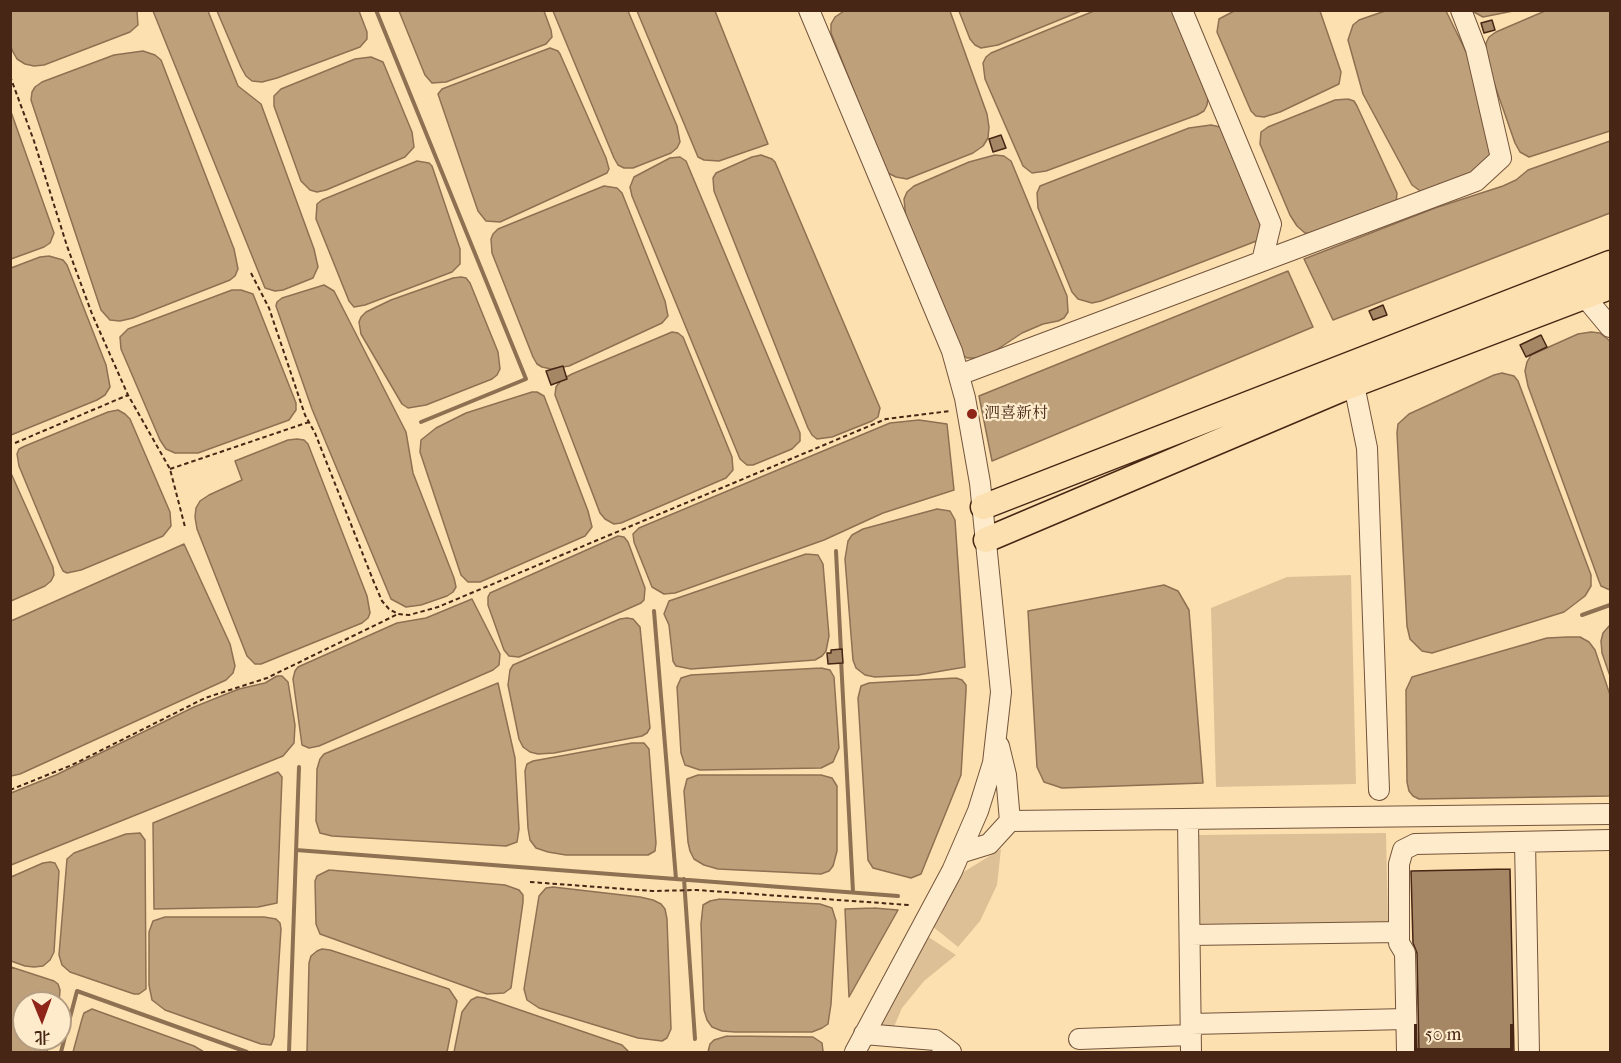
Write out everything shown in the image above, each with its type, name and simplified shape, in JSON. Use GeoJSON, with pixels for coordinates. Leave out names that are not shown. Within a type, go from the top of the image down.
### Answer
{"type":"FeatureCollection","features":[{"type":"Feature","properties":{"kind":"main road"},"geometry":{"type":"LineString","coordinates":[[983,507],[1611,263]]}},
{"type":"Feature","properties":{"kind":"main road"},"geometry":{"type":"LineString","coordinates":[[986,540],[1354,385],[1611,287]]}},
{"type":"Feature","properties":{"kind":"street"},"geometry":{"type":"LineString","coordinates":[[809,10],[952,351],[959,375],[967,408],[983,507],[1001,692],[990,773],[978,812],[960,853],[855,1053]]}},
{"type":"Feature","properties":{"kind":"street"},"geometry":{"type":"LineString","coordinates":[[1182,10],[1271,224],[1262,261]]}},
{"type":"Feature","properties":{"kind":"street"},"geometry":{"type":"LineString","coordinates":[[959,375],[1476,182],[1501,159],[1476,49],[1461,10]]}},
{"type":"Feature","properties":{"kind":"street"},"geometry":{"type":"LineString","coordinates":[[1585,297],[1611,327]]}},
{"type":"Feature","properties":{"kind":"street"},"geometry":{"type":"LineString","coordinates":[[1354,385],[1368,448],[1378,790]]}},
{"type":"Feature","properties":{"kind":"street"},"geometry":{"type":"LineString","coordinates":[[996,734],[1006,775],[1010,821]]}},
{"type":"Feature","properties":{"kind":"street"},"geometry":{"type":"LineString","coordinates":[[960,853],[989,844],[1010,821],[1611,814]]}},
{"type":"Feature","properties":{"kind":"street"},"geometry":{"type":"LineString","coordinates":[[1188,820],[1191,1037]]}},
{"type":"Feature","properties":{"kind":"street"},"geometry":{"type":"LineString","coordinates":[[1407,1053],[1400,1019],[1393,953],[1399,937],[1400,856],[1408,846],[1611,840]]}},
{"type":"Feature","properties":{"kind":"street"},"geometry":{"type":"LineString","coordinates":[[1525,842],[1529,1053]]}},
{"type":"Feature","properties":{"kind":"street"},"geometry":{"type":"LineString","coordinates":[[1190,936],[1399,937]]}},
{"type":"Feature","properties":{"kind":"street"},"geometry":{"type":"LineString","coordinates":[[1079,1039],[1191,1037],[1400,1019]]}},
{"type":"Feature","properties":{"kind":"street"},"geometry":{"type":"LineString","coordinates":[[1395,1053],[1400,1019]]}},
{"type":"Feature","properties":{"kind":"street"},"geometry":{"type":"LineString","coordinates":[[864,1035],[935,1040],[951,1053]]}},
{"type":"Feature","properties":{"kind":"path"},"geometry":{"type":"LineString","coordinates":[[10,76],[88,304],[128,395],[171,469],[185,527]]}},
{"type":"Feature","properties":{"kind":"path"},"geometry":{"type":"LineString","coordinates":[[251,273],[269,308],[304,415],[315,433],[382,601],[398,614]]}},
{"type":"Feature","properties":{"kind":"path"},"geometry":{"type":"LineString","coordinates":[[15,443],[128,395]]}},
{"type":"Feature","properties":{"kind":"path"},"geometry":{"type":"LineString","coordinates":[[10,790],[72,765],[205,698],[267,678],[398,614],[418,613],[438,607],[886,419],[967,408]]}},
{"type":"Feature","properties":{"kind":"path"},"geometry":{"type":"LineString","coordinates":[[171,469],[309,422]]}},
{"type":"Feature","properties":{"kind":"path"},"geometry":{"type":"LineString","coordinates":[[530,882],[697,890],[909,905]]}},
{"type":"Feature","properties":{"kind":"shaded area"},"geometry":{"type":"Polygon","coordinates":[[[1236,10],[1320,11],[1341,72],[1339,84],[1280,112],[1264,117],[1256,116],[1251,111],[1217,32],[1219,19],[1236,10]]]}},
{"type":"Feature","properties":{"kind":"shaded area"},"geometry":{"type":"Polygon","coordinates":[[[10,11],[137,11],[138,25],[130,32],[44,65],[34,66],[17,59],[13,52],[10,11]]]}},
{"type":"Feature","properties":{"kind":"shaded area"},"geometry":{"type":"Polygon","coordinates":[[[153,11],[208,11],[238,86],[261,104],[314,249],[318,267],[313,278],[283,290],[275,291],[265,288],[153,11]]]}},
{"type":"Feature","properties":{"kind":"shaded area"},"geometry":{"type":"Polygon","coordinates":[[[217,11],[359,11],[367,32],[367,39],[360,47],[277,78],[262,82],[252,81],[241,67],[217,11]]]}},
{"type":"Feature","properties":{"kind":"shaded area"},"geometry":{"type":"Polygon","coordinates":[[[399,11],[544,11],[552,37],[546,44],[446,82],[432,83],[425,75],[399,11]]]}},
{"type":"Feature","properties":{"kind":"shaded area"},"geometry":{"type":"Polygon","coordinates":[[[553,11],[628,11],[677,126],[680,142],[677,148],[671,153],[633,168],[618,165],[553,11]]]}},
{"type":"Feature","properties":{"kind":"shaded area"},"geometry":{"type":"Polygon","coordinates":[[[637,11],[715,11],[768,144],[719,161],[704,160],[698,157],[637,11]]]}},
{"type":"Feature","properties":{"kind":"shaded area"},"geometry":{"type":"Polygon","coordinates":[[[844,11],[950,11],[987,114],[988,138],[983,146],[973,153],[907,179],[888,173],[831,33],[831,24],[835,17],[844,11]]]}},
{"type":"Feature","properties":{"kind":"shaded area"},"geometry":{"type":"Polygon","coordinates":[[[959,11],[1081,11],[998,45],[981,48],[970,39],[959,11]]]}},
{"type":"Feature","properties":{"kind":"shaded area"},"geometry":{"type":"Polygon","coordinates":[[[1094,11],[1175,11],[1208,98],[1207,105],[1204,111],[1197,115],[1046,171],[1032,173],[1023,166],[985,79],[983,63],[991,53],[1094,11]]]}},
{"type":"Feature","properties":{"kind":"shaded area"},"geometry":{"type":"Polygon","coordinates":[[[1385,11],[1446,11],[1474,68],[1502,163],[1423,193],[1412,185],[1363,94],[1348,40],[1353,25],[1359,20],[1385,11]]]}},
{"type":"Feature","properties":{"kind":"shaded area"},"geometry":{"type":"Polygon","coordinates":[[[1472,11],[1513,11],[1483,17],[1472,11]]]}},
{"type":"Feature","properties":{"kind":"shaded area"},"geometry":{"type":"Polygon","coordinates":[[[1545,11],[1610,11],[1610,131],[1529,157],[1520,152],[1515,143],[1486,60],[1486,43],[1489,37],[1496,32],[1545,11]]]}},
{"type":"Feature","properties":{"kind":"shaded area"},"geometry":{"type":"Polygon","coordinates":[[[550,48],[560,54],[609,169],[607,173],[500,222],[486,221],[478,211],[438,94],[442,89],[550,48]]]}},
{"type":"Feature","properties":{"kind":"shaded area"},"geometry":{"type":"Polygon","coordinates":[[[143,51],[161,60],[234,249],[238,269],[230,280],[133,318],[120,321],[110,320],[101,310],[31,100],[35,87],[42,82],[114,55],[143,51]]]}},
{"type":"Feature","properties":{"kind":"shaded area"},"geometry":{"type":"Polygon","coordinates":[[[371,57],[383,62],[412,132],[414,147],[405,157],[326,190],[317,192],[310,190],[301,181],[274,106],[274,96],[281,89],[355,59],[371,57]]]}},
{"type":"Feature","properties":{"kind":"shaded area"},"geometry":{"type":"Polygon","coordinates":[[[1335,100],[1354,101],[1357,106],[1397,193],[1396,204],[1318,234],[1305,233],[1290,215],[1260,144],[1261,132],[1268,127],[1335,100]]]}},
{"type":"Feature","properties":{"kind":"shaded area"},"geometry":{"type":"Polygon","coordinates":[[[10,109],[54,233],[50,243],[44,247],[11,259],[10,109]]]}},
{"type":"Feature","properties":{"kind":"shaded area"},"geometry":{"type":"Polygon","coordinates":[[[1211,125],[1220,127],[1265,216],[1259,240],[1101,301],[1092,303],[1078,299],[1072,292],[1038,208],[1037,193],[1040,186],[1189,128],[1211,125]]]}},
{"type":"Feature","properties":{"kind":"shaded area"},"geometry":{"type":"Polygon","coordinates":[[[1610,141],[1610,213],[1333,320],[1304,259],[1435,208],[1503,186],[1516,180],[1528,170],[1610,141]]]}},
{"type":"Feature","properties":{"kind":"shaded area"},"geometry":{"type":"Polygon","coordinates":[[[761,155],[775,162],[880,408],[878,417],[872,421],[832,437],[817,439],[808,428],[714,191],[713,178],[716,173],[761,155]]]}},
{"type":"Feature","properties":{"kind":"shaded area"},"geometry":{"type":"Polygon","coordinates":[[[995,155],[1004,156],[1011,161],[1067,296],[1068,312],[1064,318],[1022,333],[980,358],[967,358],[959,352],[906,219],[904,199],[907,192],[914,186],[969,162],[995,155]]]}},
{"type":"Feature","properties":{"kind":"shaded area"},"geometry":{"type":"Polygon","coordinates":[[[680,157],[686,161],[800,433],[800,441],[792,449],[753,465],[747,465],[740,459],[632,196],[630,187],[634,177],[670,158],[680,157]]]}},
{"type":"Feature","properties":{"kind":"shaded area"},"geometry":{"type":"Polygon","coordinates":[[[417,161],[429,163],[432,166],[460,249],[460,264],[452,272],[365,305],[354,307],[349,301],[316,219],[317,204],[417,161]]]}},
{"type":"Feature","properties":{"kind":"shaded area"},"geometry":{"type":"Polygon","coordinates":[[[604,186],[617,188],[622,193],[665,301],[668,316],[662,323],[569,366],[551,369],[542,367],[533,357],[492,253],[491,239],[498,229],[604,186]]]}},
{"type":"Feature","properties":{"kind":"shaded area"},"geometry":{"type":"Polygon","coordinates":[[[49,256],[63,260],[67,265],[106,365],[110,387],[105,395],[97,400],[11,435],[11,268],[49,256]]]}},
{"type":"Feature","properties":{"kind":"shaded area"},"geometry":{"type":"Polygon","coordinates":[[[1288,271],[1313,327],[992,461],[979,396],[1288,271]]]}},
{"type":"Feature","properties":{"kind":"shaded area"},"geometry":{"type":"Polygon","coordinates":[[[461,277],[466,278],[470,283],[498,352],[500,369],[492,379],[426,405],[408,408],[402,404],[361,334],[359,322],[361,317],[366,312],[391,300],[461,277]]]}},
{"type":"Feature","properties":{"kind":"shaded area"},"geometry":{"type":"Polygon","coordinates":[[[324,285],[334,291],[406,432],[413,473],[454,578],[456,587],[447,596],[421,605],[406,607],[391,599],[312,409],[276,306],[282,298],[324,285]]]}},
{"type":"Feature","properties":{"kind":"shaded area"},"geometry":{"type":"Polygon","coordinates":[[[232,290],[253,294],[296,403],[296,410],[289,420],[198,453],[175,453],[166,449],[160,440],[121,349],[120,337],[128,329],[232,290]]]}},
{"type":"Feature","properties":{"kind":"shaded area"},"geometry":{"type":"Polygon","coordinates":[[[672,332],[683,337],[732,457],[733,470],[726,478],[614,524],[600,513],[555,395],[556,387],[561,380],[572,374],[672,332]]]}},
{"type":"Feature","properties":{"kind":"shaded area"},"geometry":{"type":"Polygon","coordinates":[[[1600,333],[1610,341],[1610,590],[1601,586],[1599,581],[1528,386],[1525,371],[1531,355],[1578,334],[1600,333]]]}},
{"type":"Feature","properties":{"kind":"shaded area"},"geometry":{"type":"Polygon","coordinates":[[[1502,373],[1514,376],[1518,381],[1591,575],[1591,586],[1585,596],[1564,612],[1432,653],[1422,651],[1410,639],[1407,626],[1398,424],[1409,414],[1502,373]]]}},
{"type":"Feature","properties":{"kind":"shaded area"},"geometry":{"type":"Polygon","coordinates":[[[532,392],[544,396],[592,527],[585,536],[480,582],[468,582],[461,575],[420,452],[421,440],[436,428],[466,413],[532,392]]]}},
{"type":"Feature","properties":{"kind":"shaded area"},"geometry":{"type":"Polygon","coordinates":[[[118,410],[130,419],[170,512],[171,526],[163,536],[81,570],[67,573],[60,565],[19,466],[17,454],[19,449],[25,446],[118,410]]]}},
{"type":"Feature","properties":{"kind":"shaded area"},"geometry":{"type":"Polygon","coordinates":[[[919,420],[947,424],[954,490],[883,513],[824,540],[675,593],[664,594],[652,587],[634,542],[633,534],[639,528],[890,423],[919,420]]]}},
{"type":"Feature","properties":{"kind":"shaded area"},"geometry":{"type":"Polygon","coordinates":[[[288,440],[304,440],[308,444],[367,596],[370,613],[362,623],[261,664],[255,664],[247,656],[197,529],[196,508],[200,501],[209,495],[242,480],[235,461],[288,440]]]}},
{"type":"Feature","properties":{"kind":"shaded area"},"geometry":{"type":"Polygon","coordinates":[[[10,471],[53,567],[54,575],[45,586],[11,601],[10,471]]]}},
{"type":"Feature","properties":{"kind":"shaded area"},"geometry":{"type":"Polygon","coordinates":[[[937,509],[950,511],[955,520],[965,667],[918,675],[875,677],[865,675],[856,668],[853,660],[845,559],[848,541],[852,535],[863,529],[937,509]]]}},
{"type":"Feature","properties":{"kind":"shaded area"},"geometry":{"type":"Polygon","coordinates":[[[618,536],[624,537],[628,542],[645,588],[644,600],[519,657],[509,656],[504,650],[488,605],[490,593],[618,536]]]}},
{"type":"Feature","properties":{"kind":"shaded area"},"geometry":{"type":"Polygon","coordinates":[[[184,544],[230,644],[235,666],[233,673],[226,680],[20,774],[11,776],[11,621],[184,544]]]}},
{"type":"Feature","properties":{"kind":"shaded area"},"geometry":{"type":"Polygon","coordinates":[[[806,554],[818,555],[823,564],[829,636],[826,651],[822,656],[815,660],[691,669],[676,666],[673,661],[669,625],[664,614],[669,601],[806,554]]]}},
{"type":"Feature","properties":{"kind":"shaded area"},"geometry":{"type":"Polygon","coordinates":[[[1351,575],[1356,784],[1216,787],[1211,608],[1287,577],[1351,575]]]}},
{"type":"Feature","properties":{"kind":"shaded area"},"geometry":{"type":"Polygon","coordinates":[[[1164,585],[1178,591],[1189,610],[1203,783],[1062,788],[1044,782],[1037,767],[1028,611],[1164,585]]]}},
{"type":"Feature","properties":{"kind":"shaded area"},"geometry":{"type":"Polygon","coordinates":[[[472,599],[500,654],[499,665],[493,670],[319,746],[309,748],[302,745],[293,679],[298,667],[397,623],[426,618],[472,599]]]}},
{"type":"Feature","properties":{"kind":"shaded area"},"geometry":{"type":"Polygon","coordinates":[[[627,618],[633,619],[640,627],[650,728],[647,733],[642,736],[554,753],[538,754],[523,747],[519,739],[508,685],[513,665],[627,618]]]}},
{"type":"Feature","properties":{"kind":"shaded area"},"geometry":{"type":"Polygon","coordinates":[[[1610,625],[1610,676],[1602,653],[1601,641],[1603,633],[1610,625]]]}},
{"type":"Feature","properties":{"kind":"shaded area"},"geometry":{"type":"Polygon","coordinates":[[[1580,637],[1589,642],[1595,650],[1610,695],[1610,796],[1419,799],[1413,796],[1407,782],[1406,690],[1412,677],[1547,638],[1580,637]]]}},
{"type":"Feature","properties":{"kind":"shaded area"},"geometry":{"type":"Polygon","coordinates":[[[821,668],[830,670],[834,677],[839,748],[833,762],[821,768],[700,770],[685,765],[681,753],[677,687],[681,678],[691,675],[821,668]]]}},
{"type":"Feature","properties":{"kind":"shaded area"},"geometry":{"type":"Polygon","coordinates":[[[277,676],[282,676],[288,682],[295,725],[294,743],[283,756],[11,865],[11,793],[56,775],[194,707],[239,689],[265,683],[277,676]]]}},
{"type":"Feature","properties":{"kind":"shaded area"},"geometry":{"type":"Polygon","coordinates":[[[956,678],[962,680],[966,685],[961,775],[921,874],[911,878],[873,868],[868,860],[858,698],[861,686],[869,683],[956,678]]]}},
{"type":"Feature","properties":{"kind":"shaded area"},"geometry":{"type":"Polygon","coordinates":[[[498,683],[515,758],[519,829],[517,842],[506,846],[332,836],[320,833],[316,821],[317,769],[324,754],[498,683]]]}},
{"type":"Feature","properties":{"kind":"shaded area"},"geometry":{"type":"Polygon","coordinates":[[[632,743],[644,743],[649,749],[655,851],[648,855],[566,855],[536,848],[530,840],[528,828],[525,771],[527,764],[632,743]]]}},
{"type":"Feature","properties":{"kind":"shaded area"},"geometry":{"type":"Polygon","coordinates":[[[278,772],[282,777],[277,903],[258,907],[154,909],[153,823],[278,772]]]}},
{"type":"Feature","properties":{"kind":"shaded area"},"geometry":{"type":"Polygon","coordinates":[[[698,775],[821,775],[832,778],[837,786],[837,851],[833,866],[829,871],[821,874],[718,869],[694,859],[688,842],[684,791],[687,779],[698,775]]]}},
{"type":"Feature","properties":{"kind":"shaded area"},"geometry":{"type":"Polygon","coordinates":[[[140,833],[145,840],[146,989],[139,994],[134,994],[70,972],[62,965],[59,955],[67,859],[74,853],[126,834],[140,833]]]}},
{"type":"Feature","properties":{"kind":"shaded area"},"geometry":{"type":"Polygon","coordinates":[[[1386,833],[1388,923],[1200,925],[1199,835],[1386,833]]]}},
{"type":"Feature","properties":{"kind":"shaded area"},"geometry":{"type":"Polygon","coordinates":[[[1001,849],[997,885],[980,921],[958,947],[932,926],[957,876],[1001,849]]]}},
{"type":"Feature","properties":{"kind":"shaded area"},"geometry":{"type":"Polygon","coordinates":[[[50,862],[55,863],[59,871],[54,952],[43,966],[25,966],[11,961],[11,877],[50,862]]]}},
{"type":"Feature","properties":{"kind":"shaded area"},"geometry":{"type":"Polygon","coordinates":[[[329,870],[505,885],[519,890],[523,895],[523,902],[511,988],[504,993],[487,994],[320,934],[316,924],[315,881],[317,876],[329,870]]]}},
{"type":"Feature","properties":{"kind":"shaded area"},"geometry":{"type":"Polygon","coordinates":[[[546,888],[640,897],[653,900],[665,909],[671,1029],[667,1038],[662,1041],[638,1038],[539,1008],[527,1000],[524,989],[539,896],[546,888]]]}},
{"type":"Feature","properties":{"kind":"shaded area"},"geometry":{"type":"Polygon","coordinates":[[[720,899],[820,904],[832,908],[836,921],[828,1024],[812,1032],[735,1032],[712,1027],[704,1010],[701,924],[703,905],[720,899]]]}},
{"type":"Feature","properties":{"kind":"shaded area"},"geometry":{"type":"Polygon","coordinates":[[[845,909],[898,910],[849,997],[845,909]]]}},
{"type":"Feature","properties":{"kind":"shaded area"},"geometry":{"type":"Polygon","coordinates":[[[165,917],[264,917],[276,919],[280,923],[274,1037],[271,1045],[261,1044],[165,1010],[152,1000],[149,985],[149,932],[153,921],[165,917]]]}},
{"type":"Feature","properties":{"kind":"shaded area"},"geometry":{"type":"Polygon","coordinates":[[[927,936],[956,955],[924,981],[902,1008],[893,1029],[880,1026],[927,936]]]}},
{"type":"Feature","properties":{"kind":"shaded area"},"geometry":{"type":"Polygon","coordinates":[[[322,949],[449,989],[457,1001],[447,1052],[307,1052],[309,963],[311,956],[322,949]]]}},
{"type":"Feature","properties":{"kind":"shaded area"},"geometry":{"type":"Polygon","coordinates":[[[11,967],[54,981],[60,990],[12,991],[12,1051],[47,1051],[11,1052],[11,967]]]}},
{"type":"Feature","properties":{"kind":"shaded area"},"geometry":{"type":"Polygon","coordinates":[[[477,997],[622,1045],[629,1052],[454,1052],[462,1012],[471,1000],[477,997]]]}},
{"type":"Feature","properties":{"kind":"shaded area"},"geometry":{"type":"Polygon","coordinates":[[[92,1009],[194,1046],[204,1052],[73,1052],[84,1013],[92,1009]]]}},
{"type":"Feature","properties":{"kind":"shaded area"},"geometry":{"type":"Polygon","coordinates":[[[727,1036],[813,1037],[822,1043],[823,1051],[708,1052],[714,1040],[727,1036]]]}},
{"type":"Feature","properties":{"kind":"building"},"geometry":{"type":"Polygon","coordinates":[[[1492,20],[1495,30],[1484,33],[1481,23],[1492,20]]]}},
{"type":"Feature","properties":{"kind":"building"},"geometry":{"type":"Polygon","coordinates":[[[1001,135],[1006,148],[993,152],[989,139],[1001,135]]]}},
{"type":"Feature","properties":{"kind":"building"},"geometry":{"type":"Polygon","coordinates":[[[1383,305],[1387,315],[1373,320],[1369,311],[1383,305]]]}},
{"type":"Feature","properties":{"kind":"building"},"geometry":{"type":"Polygon","coordinates":[[[1541,335],[1547,347],[1526,357],[1520,345],[1541,335]]]}},
{"type":"Feature","properties":{"kind":"building"},"geometry":{"type":"Polygon","coordinates":[[[563,366],[567,379],[551,385],[546,371],[563,366]]]}},
{"type":"Feature","properties":{"kind":"building"},"geometry":{"type":"Polygon","coordinates":[[[842,649],[843,663],[828,664],[827,653],[831,653],[831,650],[842,649]]]}},
{"type":"Feature","properties":{"kind":"building"},"geometry":{"type":"Polygon","coordinates":[[[1510,869],[1514,1053],[1419,1053],[1417,953],[1413,943],[1411,871],[1510,869]]]}},
{"type":"Feature","properties":{"kind":"waterway"},"geometry":{"type":"LineString","coordinates":[[376,10],[526,379],[421,422]]}},
{"type":"Feature","properties":{"kind":"waterway"},"geometry":{"type":"LineString","coordinates":[[836,551],[841,652]]}},
{"type":"Feature","properties":{"kind":"waterway"},"geometry":{"type":"LineString","coordinates":[[1582,615],[1610,605]]}},
{"type":"Feature","properties":{"kind":"waterway"},"geometry":{"type":"LineString","coordinates":[[654,611],[676,879]]}},
{"type":"Feature","properties":{"kind":"waterway"},"geometry":{"type":"LineString","coordinates":[[841,659],[853,892]]}},
{"type":"Feature","properties":{"kind":"waterway"},"geometry":{"type":"LineString","coordinates":[[289,1052],[299,767]]}},
{"type":"Feature","properties":{"kind":"waterway"},"geometry":{"type":"LineString","coordinates":[[296,850],[898,896]]}},
{"type":"Feature","properties":{"kind":"waterway"},"geometry":{"type":"LineString","coordinates":[[684,879],[695,1039]]}},
{"type":"Feature","properties":{"kind":"waterway"},"geometry":{"type":"LineString","coordinates":[[61,1052],[77,991],[247,1052]]}},
{"type":"Feature","properties":{"kind":"place","name":"泗喜新村"},"geometry":{"type":"Point","coordinates":[972,414]}}]}
